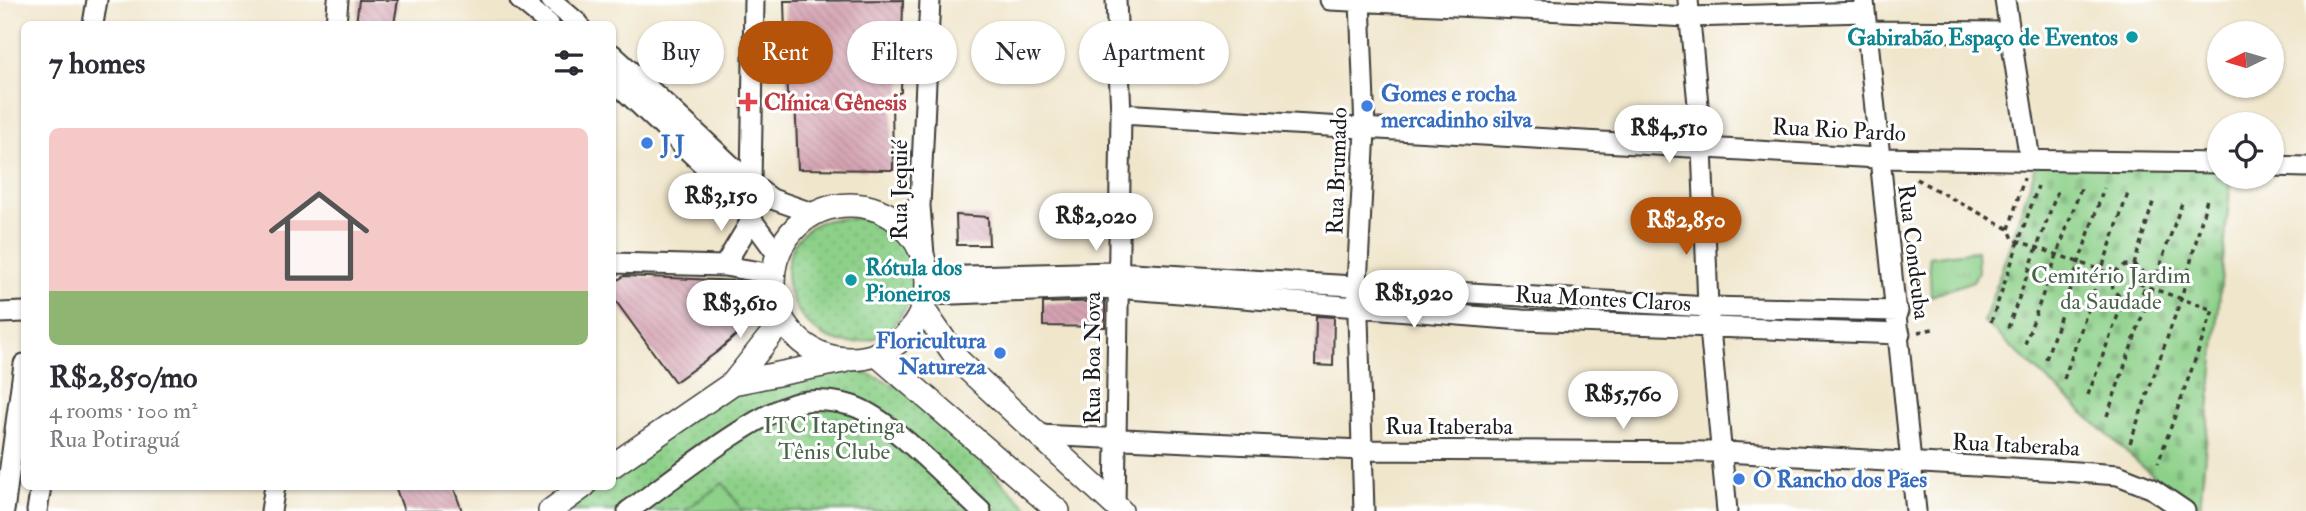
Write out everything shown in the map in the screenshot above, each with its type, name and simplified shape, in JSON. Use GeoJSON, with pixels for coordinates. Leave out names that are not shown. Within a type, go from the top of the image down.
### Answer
{"type":"FeatureCollection","features":[{"type":"Feature","properties":{"kind":"main road"},"geometry":{"type":"LineString","coordinates":[[851,359],[829,356],[810,348],[782,321],[775,303],[774,264],[796,226],[815,214],[851,207],[893,217],[911,233],[926,284],[959,361],[1118,509]]}},
{"type":"Feature","properties":{"kind":"main road"},"geometry":{"type":"LineString","coordinates":[[733,383],[876,354],[892,347],[911,330],[926,284]]}},
{"type":"Feature","properties":{"kind":"main road"},"geometry":{"type":"LineString","coordinates":[[616,463],[733,383],[782,321]]}},
{"type":"Feature","properties":{"kind":"main road"},"geometry":{"type":"LineString","coordinates":[[876,354],[1058,511]]}},
{"type":"Feature","properties":{"kind":"main road"},"geometry":{"type":"LineString","coordinates":[[550,511],[579,490]]}},
{"type":"Feature","properties":{"kind":"street"},"geometry":{"type":"LineString","coordinates":[[94,21],[97,0]]}},
{"type":"Feature","properties":{"kind":"street"},"geometry":{"type":"LineString","coordinates":[[336,21],[338,0]]}},
{"type":"Feature","properties":{"kind":"street"},"geometry":{"type":"LineString","coordinates":[[520,0],[545,21]]}},
{"type":"Feature","properties":{"kind":"street"},"geometry":{"type":"LineString","coordinates":[[551,0],[576,21]]}},
{"type":"Feature","properties":{"kind":"street"},"geometry":{"type":"LineString","coordinates":[[751,184],[754,0]]}},
{"type":"Feature","properties":{"kind":"street","name":"Rua Jequié"},"geometry":{"type":"LineString","coordinates":[[926,284],[920,206],[930,0]]}},
{"type":"Feature","properties":{"kind":"street","name":"Rua Boa Nova"},"geometry":{"type":"LineString","coordinates":[[1116,0],[1121,114],[1116,280],[1118,509]]}},
{"type":"Feature","properties":{"kind":"street"},"geometry":{"type":"LineString","coordinates":[[1330,0],[1864,14],[2009,32]]}},
{"type":"Feature","properties":{"kind":"street"},"geometry":{"type":"LineString","coordinates":[[2005,0],[2030,159]]}},
{"type":"Feature","properties":{"kind":"street","name":"Rua Brumado"},"geometry":{"type":"LineString","coordinates":[[1360,1],[1365,130],[1358,295],[1364,511]]}},
{"type":"Feature","properties":{"kind":"street"},"geometry":{"type":"LineString","coordinates":[[1688,8],[1702,146],[1708,307],[1724,452],[1727,511]]}},
{"type":"Feature","properties":{"kind":"street","name":"Rua Condeuba"},"geometry":{"type":"LineString","coordinates":[[1864,14],[1877,158],[1898,311],[1914,465],[1916,511]]}},
{"type":"Feature","properties":{"kind":"street"},"geometry":{"type":"LineString","coordinates":[[616,58],[751,184],[772,199],[815,214]]}},
{"type":"Feature","properties":{"kind":"street"},"geometry":{"type":"LineString","coordinates":[[616,83],[735,197],[774,264],[724,266],[616,263]]}},
{"type":"Feature","properties":{"kind":"street","name":"Rua Rio Pardo"},"geometry":{"type":"LineString","coordinates":[[1121,114],[1877,158],[2207,163]]}},
{"type":"Feature","properties":{"kind":"street"},"geometry":{"type":"LineString","coordinates":[[2284,166],[2306,167]]}},
{"type":"Feature","properties":{"kind":"street"},"geometry":{"type":"LineString","coordinates":[[893,217],[920,206]]}},
{"type":"Feature","properties":{"kind":"street"},"geometry":{"type":"LineString","coordinates":[[724,266],[751,221]]}},
{"type":"Feature","properties":{"kind":"street","name":"Rua Montes Claros"},"geometry":{"type":"LineString","coordinates":[[926,284],[1116,280],[1358,295],[1898,311]]}},
{"type":"Feature","properties":{"kind":"street","name":"Rua Montes Claros"},"geometry":{"type":"LineString","coordinates":[[1358,295],[1522,320],[1710,330],[1900,334]]}},
{"type":"Feature","properties":{"kind":"street"},"geometry":{"type":"LineString","coordinates":[[0,313],[21,312]]}},
{"type":"Feature","properties":{"kind":"street"},"geometry":{"type":"LineString","coordinates":[[4,511],[5,469],[21,381]]}},
{"type":"Feature","properties":{"kind":"street"},"geometry":{"type":"LineString","coordinates":[[628,511],[771,413],[800,402],[826,401],[854,406],[884,424],[981,511]]}},
{"type":"Feature","properties":{"kind":"street","name":"Rua Itaberaba"},"geometry":{"type":"LineString","coordinates":[[1039,435],[1117,436],[1361,450],[1724,452],[2118,475],[2151,488],[2185,511]]}},
{"type":"Feature","properties":{"kind":"street"},"geometry":{"type":"LineString","coordinates":[[37,511],[40,490]]}},
{"type":"Feature","properties":{"kind":"street"},"geometry":{"type":"LineString","coordinates":[[271,511],[274,490]]}},
{"type":"Feature","properties":{"kind":"path"},"geometry":{"type":"LineString","coordinates":[[2030,159],[2009,229],[2010,238],[2213,310],[2158,463]]}},
{"type":"Feature","properties":{"kind":"path"},"geometry":{"type":"LineString","coordinates":[[1913,177],[2009,229]]}},
{"type":"Feature","properties":{"kind":"path"},"geometry":{"type":"LineString","coordinates":[[1991,321],[2038,186]]}},
{"type":"Feature","properties":{"kind":"path"},"geometry":{"type":"LineString","coordinates":[[2008,328],[2059,187]]}},
{"type":"Feature","properties":{"kind":"path"},"geometry":{"type":"LineString","coordinates":[[2025,344],[2081,188]]}},
{"type":"Feature","properties":{"kind":"path"},"geometry":{"type":"LineString","coordinates":[[2046,359],[2104,188]]}},
{"type":"Feature","properties":{"kind":"path"},"geometry":{"type":"LineString","coordinates":[[2064,379],[2128,193]]}},
{"type":"Feature","properties":{"kind":"path"},"geometry":{"type":"LineString","coordinates":[[2134,265],[2154,199]]}},
{"type":"Feature","properties":{"kind":"path"},"geometry":{"type":"LineString","coordinates":[[2130,443],[2181,299],[2207,199]]}},
{"type":"Feature","properties":{"kind":"path"},"geometry":{"type":"LineString","coordinates":[[2107,416],[2154,289],[2183,200]]}},
{"type":"Feature","properties":{"kind":"path"},"geometry":{"type":"LineString","coordinates":[[2123,265],[2134,265],[2142,270],[2146,287],[2142,294],[2132,300],[2124,299],[2116,294],[2111,284],[2113,275],[2123,265]]}},
{"type":"Feature","properties":{"kind":"path"},"geometry":{"type":"LineString","coordinates":[[2088,395],[2124,299]]}},
{"type":"Feature","properties":{"kind":"green space","name":"Cemitério Jardim da Saudade"},"geometry":{"type":"Polygon","coordinates":[[[2038,160],[2207,162],[2207,189],[2230,189],[2200,508],[2145,469],[1984,322],[2038,160]]]}},
{"type":"Feature","properties":{"kind":"green space","name":"Rótula dos Pioneiros"},"geometry":{"type":"Polygon","coordinates":[[[855,218],[882,221],[899,232],[910,249],[914,269],[912,290],[905,310],[891,327],[873,339],[850,343],[831,339],[814,329],[801,315],[792,298],[788,260],[795,243],[809,228],[825,221],[855,218]]]}},
{"type":"Feature","properties":{"kind":"green space"},"geometry":{"type":"Polygon","coordinates":[[[1977,251],[1978,272],[1973,281],[1931,296],[1929,257],[1977,251]]]}},
{"type":"Feature","properties":{"kind":"green space","name":"ITC Itapetinga Tênis Clube"},"geometry":{"type":"Polygon","coordinates":[[[844,364],[913,393],[1031,511],[562,511],[592,490],[616,490],[616,473],[743,380],[844,364]]]}},
{"type":"Feature","properties":{"kind":"green space"},"geometry":{"type":"Polygon","coordinates":[[[723,483],[743,511],[684,511],[723,483]]]}},
{"type":"Feature","properties":{"kind":"building"},"geometry":{"type":"Polygon","coordinates":[[[359,0],[398,0],[394,21],[356,21],[359,0]]]}},
{"type":"Feature","properties":{"kind":"building"},"geometry":{"type":"Polygon","coordinates":[[[903,0],[903,21],[847,21],[847,84],[901,84],[901,92],[892,96],[893,170],[798,169],[795,97],[787,95],[787,84],[833,84],[833,21],[785,21],[784,1],[903,0]]]}},
{"type":"Feature","properties":{"kind":"building"},"geometry":{"type":"Polygon","coordinates":[[[956,215],[988,217],[989,245],[957,245],[956,215]]]}},
{"type":"Feature","properties":{"kind":"building"},"geometry":{"type":"Polygon","coordinates":[[[624,276],[738,281],[760,314],[717,352],[675,382],[616,301],[616,281],[624,276]]]}},
{"type":"Feature","properties":{"kind":"building"},"geometry":{"type":"Polygon","coordinates":[[[1105,301],[1105,327],[1043,326],[1043,303],[1105,301]]]}},
{"type":"Feature","properties":{"kind":"building"},"geometry":{"type":"Polygon","coordinates":[[[1316,316],[1334,317],[1333,366],[1315,365],[1316,316]]]}},
{"type":"Feature","properties":{"kind":"building"},"geometry":{"type":"Polygon","coordinates":[[[396,490],[454,490],[462,511],[404,511],[396,490]]]}},
{"type":"Feature","properties":{"kind":"place","name":"Gabirabão Espaço de Eventos"},"geometry":{"type":"Point","coordinates":[2132,37]}},
{"type":"Feature","properties":{"kind":"place","name":"Clínica Gênesis"},"geometry":{"type":"Point","coordinates":[748,102]}},
{"type":"Feature","properties":{"kind":"place","name":"Gomes e rocha mercadinho silva"},"geometry":{"type":"Point","coordinates":[1367,106]}},
{"type":"Feature","properties":{"kind":"place","name":"J J"},"geometry":{"type":"Point","coordinates":[647,143]}},
{"type":"Feature","properties":{"kind":"place","name":"Rótula dos Pioneiros"},"geometry":{"type":"Point","coordinates":[851,280]}},
{"type":"Feature","properties":{"kind":"place","name":"Floricultura Natureza"},"geometry":{"type":"Point","coordinates":[1000,353]}},
{"type":"Feature","properties":{"kind":"place","name":"O Rancho dos Pães"},"geometry":{"type":"Point","coordinates":[1739,479]}}]}
